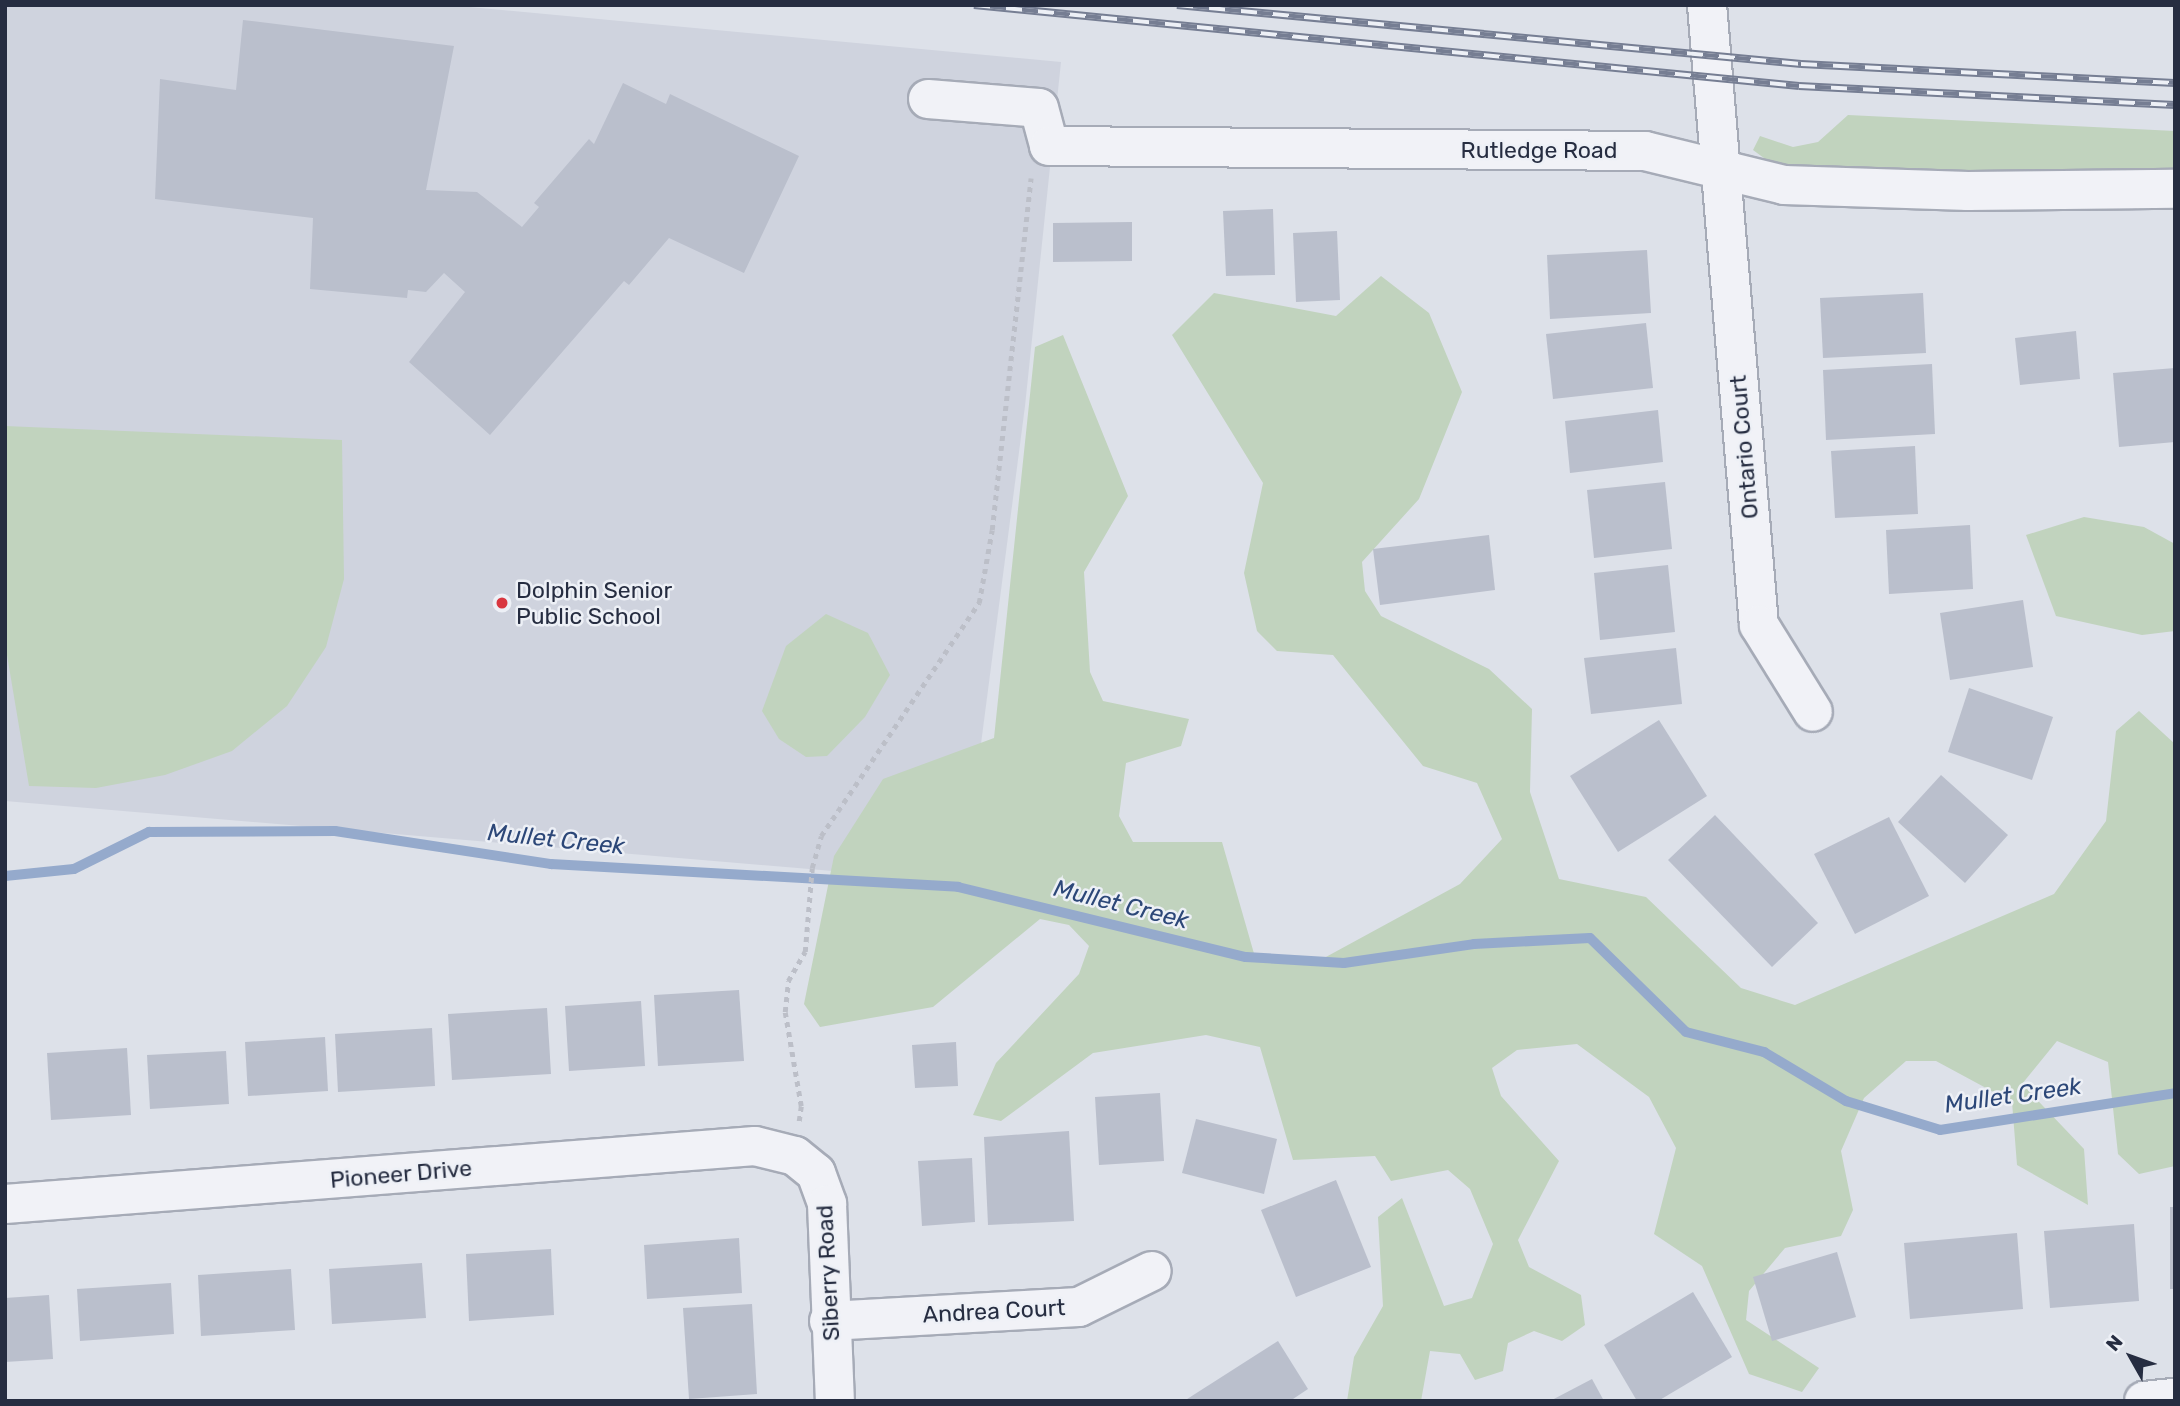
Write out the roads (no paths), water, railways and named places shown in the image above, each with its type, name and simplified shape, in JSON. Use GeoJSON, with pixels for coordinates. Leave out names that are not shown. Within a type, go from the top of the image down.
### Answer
{"type":"FeatureCollection","features":[{"type":"Feature","properties":{"kind":"street","name":"Ontario Court"},"geometry":{"type":"LineString","coordinates":[[1707,5],[1759,625],[1813,712]]}},
{"type":"Feature","properties":{"kind":"street","name":"Rutledge Road"},"geometry":{"type":"LineString","coordinates":[[928,99],[1039,108],[1049,146],[1645,151],[1784,185],[1968,191],[2175,189]]}},
{"type":"Feature","properties":{"kind":"street","name":"Pioneer Drive"},"geometry":{"type":"LineString","coordinates":[[5,1204],[755,1146],[795,1156]]}},
{"type":"Feature","properties":{"kind":"street","name":"Siberry Road"},"geometry":{"type":"LineString","coordinates":[[795,1156],[816,1173],[827,1204],[829,1321],[835,1401]]}},
{"type":"Feature","properties":{"kind":"street","name":"Andrea Court"},"geometry":{"type":"LineString","coordinates":[[829,1321],[1079,1307],[1152,1271]]}},
{"type":"Feature","properties":{"kind":"street"},"geometry":{"type":"LineString","coordinates":[[2144,1401],[2175,1398]]}},
{"type":"Feature","properties":{"kind":"waterway","name":"Mullet Creek"},"geometry":{"type":"LineString","coordinates":[[5,876],[74,869],[149,832],[335,831],[551,864],[958,887],[1246,957],[1344,963],[1474,944],[1590,938],[1686,1032],[1764,1052],[1846,1101],[1940,1130],[2175,1093]]}},
{"type":"Feature","properties":{"kind":"railway"},"geometry":{"type":"LineString","coordinates":[[974,5],[1799,86],[2175,105]]}},
{"type":"Feature","properties":{"kind":"railway"},"geometry":{"type":"LineString","coordinates":[[1177,5],[1801,64],[2175,83]]}},
{"type":"Feature","properties":{"kind":"place","name":"Dolphin Senior Public School"},"geometry":{"type":"Point","coordinates":[502,603]}}]}
